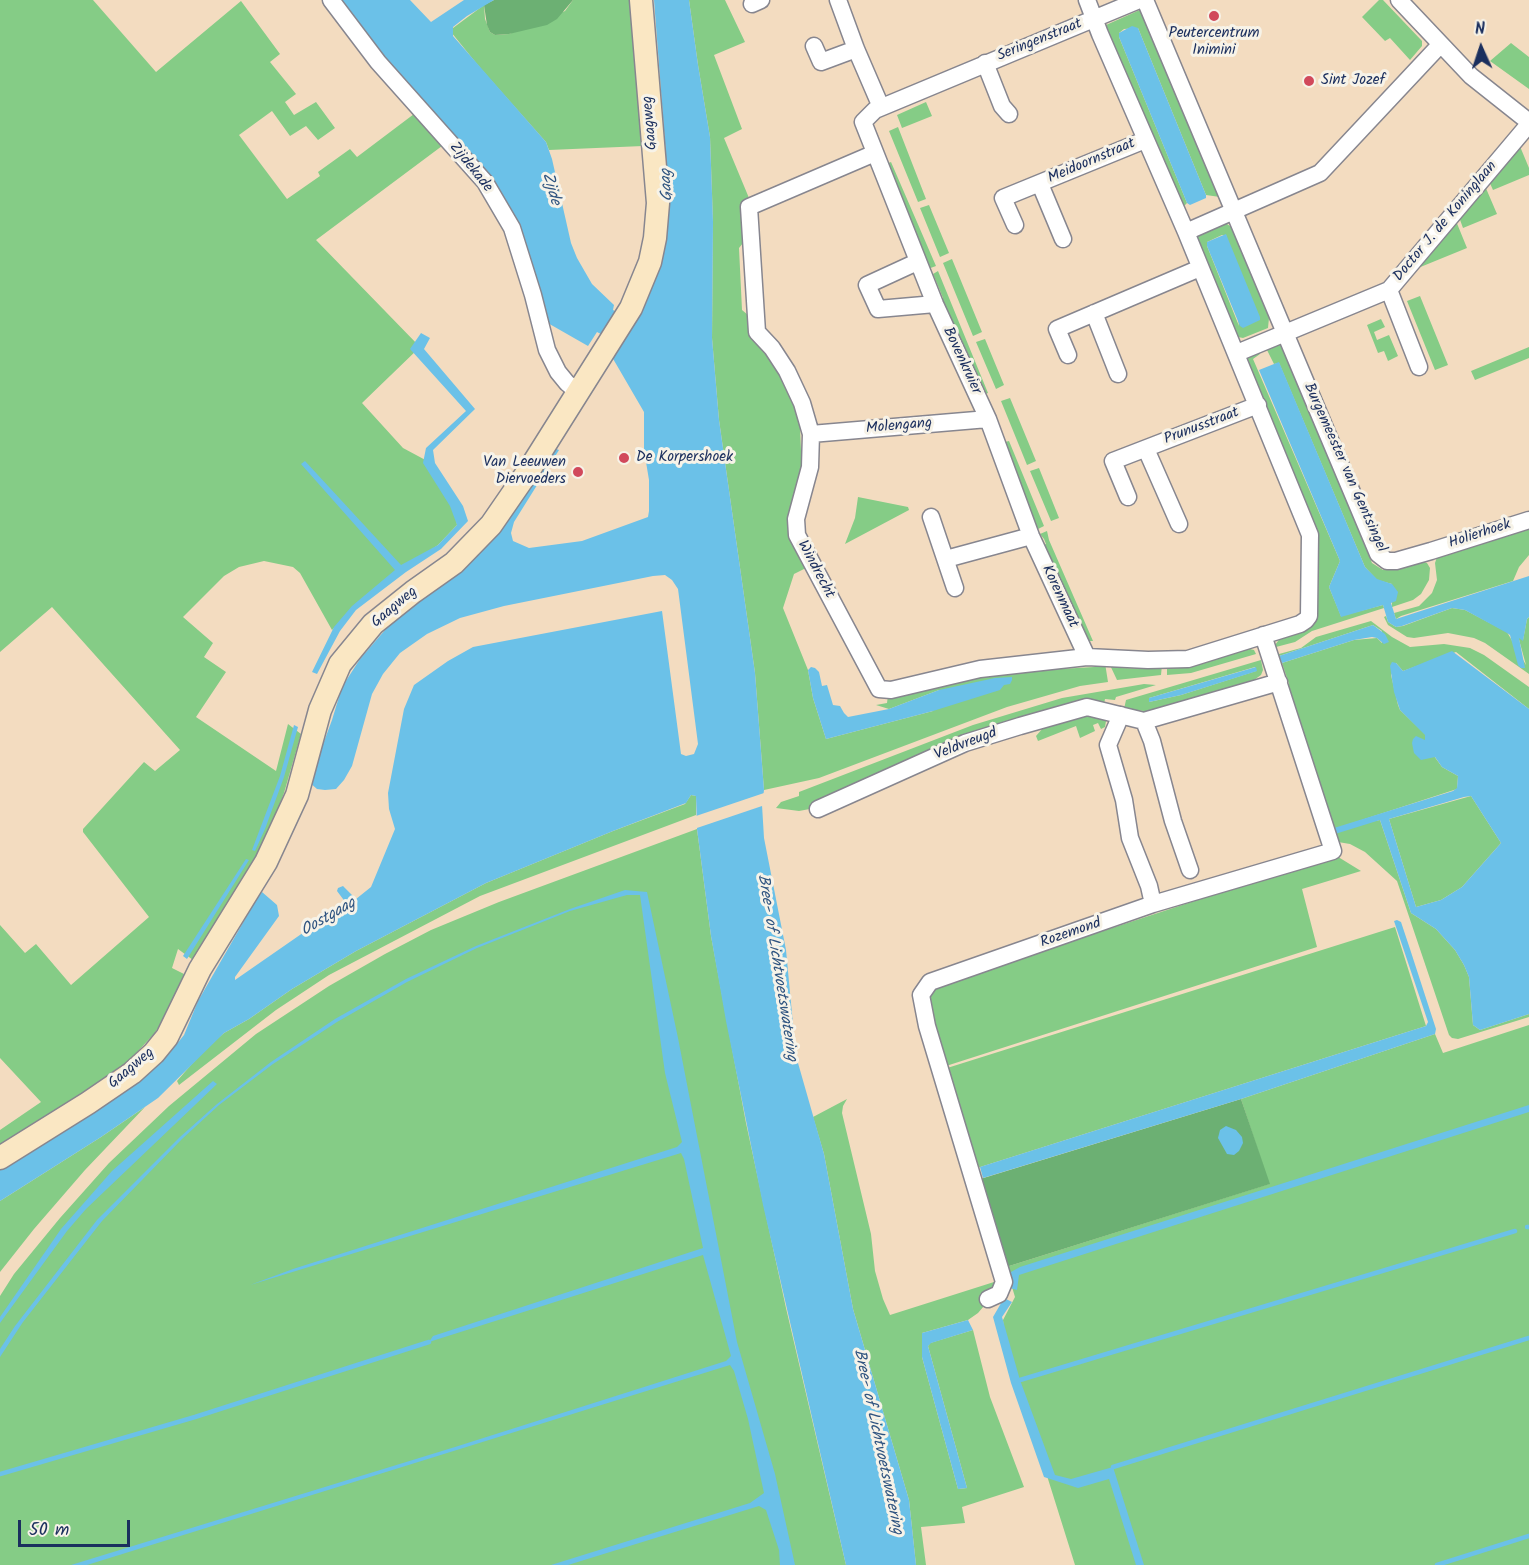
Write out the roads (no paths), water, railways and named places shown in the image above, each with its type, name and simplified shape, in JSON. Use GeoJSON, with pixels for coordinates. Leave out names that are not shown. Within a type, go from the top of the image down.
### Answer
{"type":"FeatureCollection","features":[{"type":"Feature","properties":{"kind":"main road","name":"Gaagweg"},"geometry":{"type":"LineString","coordinates":[[0,1158],[80,1109],[132,1073],[154,1053],[167,1037],[200,969],[266,862],[297,795],[320,710],[340,664],[373,624],[454,563],[491,525],[531,467],[631,308],[650,262],[658,203],[641,0]]}},
{"type":"Feature","properties":{"kind":"street","name":"Zijdekade"},"geometry":{"type":"LineString","coordinates":[[331,0],[378,62],[485,182],[512,228],[547,350],[558,372],[578,392]]}},
{"type":"Feature","properties":{"kind":"street"},"geometry":{"type":"LineString","coordinates":[[838,0],[881,107],[863,122],[875,153]]}},
{"type":"Feature","properties":{"kind":"street"},"geometry":{"type":"LineString","coordinates":[[1087,0],[1258,405]]}},
{"type":"Feature","properties":{"kind":"street"},"geometry":{"type":"LineString","coordinates":[[1095,19],[1139,0]]}},
{"type":"Feature","properties":{"kind":"street","name":"Burgemeester van Gentsingel"},"geometry":{"type":"LineString","coordinates":[[1145,0],[1378,554],[1387,561],[1396,561],[1431,552]]}},
{"type":"Feature","properties":{"kind":"street"},"geometry":{"type":"LineString","coordinates":[[1423,0],[1404,4],[1471,76],[1529,123]]}},
{"type":"Feature","properties":{"kind":"street","name":"Seringenstraat"},"geometry":{"type":"LineString","coordinates":[[881,107],[1095,19]]}},
{"type":"Feature","properties":{"kind":"street"},"geometry":{"type":"LineString","coordinates":[[1186,232],[1320,173],[1440,45]]}},
{"type":"Feature","properties":{"kind":"street"},"geometry":{"type":"LineString","coordinates":[[813,46],[821,62],[856,49]]}},
{"type":"Feature","properties":{"kind":"street","name":"Seringenstraat"},"geometry":{"type":"LineString","coordinates":[[985,63],[1002,106],[1009,114]]}},
{"type":"Feature","properties":{"kind":"street","name":"Doctor J. de Koninglaan"},"geometry":{"type":"LineString","coordinates":[[1285,332],[1389,290],[1529,123]]}},
{"type":"Feature","properties":{"kind":"street","name":"Meidoornstraat"},"geometry":{"type":"LineString","coordinates":[[1015,225],[1003,198],[1145,140]]}},
{"type":"Feature","properties":{"kind":"street","name":"Bovenkruier"},"geometry":{"type":"LineString","coordinates":[[875,153],[917,262],[988,419]]}},
{"type":"Feature","properties":{"kind":"street","name":"Windrecht"},"geometry":{"type":"LineString","coordinates":[[875,153],[749,207],[757,332],[772,348],[787,371],[802,403],[811,434],[810,467],[796,519],[797,535],[879,689],[891,690],[980,669],[1087,657],[1188,659],[1300,624],[1309,616],[1310,535],[1258,405]]}},
{"type":"Feature","properties":{"kind":"street","name":"Meidoornstraat"},"geometry":{"type":"LineString","coordinates":[[1040,184],[1063,239]]}},
{"type":"Feature","properties":{"kind":"street"},"geometry":{"type":"LineString","coordinates":[[917,262],[867,285],[878,309],[935,304]]}},
{"type":"Feature","properties":{"kind":"street"},"geometry":{"type":"LineString","coordinates":[[1068,355],[1057,329],[1200,268]]}},
{"type":"Feature","properties":{"kind":"street"},"geometry":{"type":"LineString","coordinates":[[1389,290],[1419,368]]}},
{"type":"Feature","properties":{"kind":"street"},"geometry":{"type":"LineString","coordinates":[[1094,313],[1118,374]]}},
{"type":"Feature","properties":{"kind":"street"},"geometry":{"type":"LineString","coordinates":[[1237,353],[1285,332]]}},
{"type":"Feature","properties":{"kind":"street","name":"Prunusstraat"},"geometry":{"type":"LineString","coordinates":[[1128,497],[1113,461],[1258,405]]}},
{"type":"Feature","properties":{"kind":"street","name":"Molengang"},"geometry":{"type":"LineString","coordinates":[[811,434],[988,419]]}},
{"type":"Feature","properties":{"kind":"street","name":"Korenmaat"},"geometry":{"type":"LineString","coordinates":[[988,419],[1031,536],[1087,657]]}},
{"type":"Feature","properties":{"kind":"street","name":"Prunusstraat"},"geometry":{"type":"LineString","coordinates":[[1146,448],[1179,524]]}},
{"type":"Feature","properties":{"kind":"street"},"geometry":{"type":"LineString","coordinates":[[931,517],[955,588]]}},
{"type":"Feature","properties":{"kind":"street","name":"Holierhoek"},"geometry":{"type":"LineString","coordinates":[[1431,552],[1529,520]]}},
{"type":"Feature","properties":{"kind":"street"},"geometry":{"type":"LineString","coordinates":[[946,559],[1031,536]]}},
{"type":"Feature","properties":{"kind":"street"},"geometry":{"type":"LineString","coordinates":[[1263,635],[1279,682]]}},
{"type":"Feature","properties":{"kind":"street","name":"Veldvreugd"},"geometry":{"type":"LineString","coordinates":[[818,809],[989,735],[1087,707],[1144,721],[1279,682]]}},
{"type":"Feature","properties":{"kind":"street","name":"Rozemond"},"geometry":{"type":"LineString","coordinates":[[988,1299],[1002,1291],[1004,1282],[927,1026],[921,994],[930,982],[1154,904],[1333,850],[1279,682]]}},
{"type":"Feature","properties":{"kind":"street"},"geometry":{"type":"LineString","coordinates":[[1121,716],[1108,745],[1124,800],[1130,838],[1154,904]]}},
{"type":"Feature","properties":{"kind":"street"},"geometry":{"type":"LineString","coordinates":[[1144,721],[1190,870]]}},
{"type":"Feature","properties":{"kind":"water"},"geometry":{"type":"Polygon","coordinates":[[[340,0],[410,0],[431,22],[464,0],[494,0],[453,27],[453,36],[546,142],[571,243],[577,258],[592,284],[614,305],[613,310],[635,322],[646,303],[657,275],[667,221],[666,156],[654,0],[689,0],[710,137],[713,222],[712,338],[719,420],[755,673],[764,790],[762,805],[764,838],[786,950],[796,1056],[824,1154],[853,1309],[909,1500],[916,1565],[846,1565],[763,1205],[726,1021],[711,936],[697,829],[696,796],[691,795],[686,803],[486,883],[356,951],[224,1033],[158,1098],[0,1201],[0,1167],[148,1073],[168,1055],[184,1035],[198,1001],[262,892],[277,905],[279,916],[235,980],[346,903],[337,891],[338,888],[343,886],[356,899],[371,887],[395,829],[389,809],[388,793],[404,709],[414,685],[448,661],[473,647],[662,611],[681,754],[686,756],[694,754],[698,744],[678,589],[665,575],[653,576],[504,606],[460,618],[427,634],[400,653],[383,674],[372,694],[352,766],[344,780],[336,789],[325,790],[317,789],[309,782],[342,687],[360,659],[391,623],[457,574],[482,551],[507,522],[554,448],[559,450],[514,522],[511,533],[513,541],[529,548],[582,541],[648,517],[649,511],[649,480],[644,450],[644,412],[612,357],[620,344],[597,332],[588,346],[546,322],[490,178],[371,41],[340,0]]]}},
{"type":"Feature","properties":{"kind":"water"},"geometry":{"type":"Polygon","coordinates":[[[1132,26],[1138,28],[1206,195],[1206,198],[1190,205],[1187,203],[1119,37],[1119,33],[1132,26]]]}},
{"type":"Feature","properties":{"kind":"water"},"geometry":{"type":"Polygon","coordinates":[[[1226,234],[1260,317],[1260,320],[1243,328],[1240,326],[1207,246],[1207,242],[1226,234]]]}},
{"type":"Feature","properties":{"kind":"water"},"geometry":{"type":"Polygon","coordinates":[[[421,333],[430,338],[424,349],[475,409],[433,450],[435,463],[463,506],[468,521],[441,549],[356,610],[340,631],[317,674],[312,672],[334,627],[352,606],[395,570],[301,464],[305,461],[401,565],[438,545],[457,525],[450,506],[423,463],[426,448],[466,411],[410,349],[421,333]]]}},
{"type":"Feature","properties":{"kind":"water"},"geometry":{"type":"Polygon","coordinates":[[[1279,362],[1365,567],[1377,579],[1392,584],[1398,592],[1396,601],[1391,603],[1396,619],[1529,576],[1529,617],[1523,641],[1519,638],[1525,668],[1518,665],[1510,635],[1465,610],[1452,608],[1396,627],[1388,622],[1383,605],[1341,617],[1329,587],[1340,561],[1259,370],[1279,362]]]}},
{"type":"Feature","properties":{"kind":"water"},"geometry":{"type":"Polygon","coordinates":[[[1373,625],[1385,634],[1389,642],[1384,644],[1372,637],[1354,640],[1282,663],[1279,656],[1373,625]]]}},
{"type":"Feature","properties":{"kind":"water"},"geometry":{"type":"Polygon","coordinates":[[[1452,651],[1529,709],[1529,1014],[1480,1030],[1473,1025],[1469,977],[1464,965],[1455,950],[1436,929],[1411,913],[1380,820],[1335,834],[1334,828],[1457,788],[1458,776],[1442,767],[1435,757],[1421,760],[1414,753],[1413,739],[1416,736],[1425,740],[1425,735],[1400,710],[1394,692],[1390,666],[1392,662],[1403,671],[1452,651]],[[1471,796],[1389,819],[1416,907],[1441,900],[1462,887],[1501,843],[1471,796]]]}},
{"type":"Feature","properties":{"kind":"water"},"geometry":{"type":"Polygon","coordinates":[[[811,667],[819,672],[822,686],[827,685],[833,705],[840,706],[848,717],[889,709],[939,690],[995,678],[1012,677],[1012,680],[1000,690],[933,711],[826,739],[813,698],[808,670],[811,667]]]}},
{"type":"Feature","properties":{"kind":"water"},"geometry":{"type":"Polygon","coordinates":[[[1256,667],[1257,671],[1181,695],[1149,702],[1149,698],[1256,667]]]}},
{"type":"Feature","properties":{"kind":"water"},"geometry":{"type":"Polygon","coordinates":[[[294,725],[298,727],[284,777],[255,851],[252,850],[280,776],[294,725]]]}},
{"type":"Feature","properties":{"kind":"water"},"geometry":{"type":"Polygon","coordinates":[[[246,859],[249,860],[187,959],[183,956],[246,859]]]}},
{"type":"Feature","properties":{"kind":"water"},"geometry":{"type":"Polygon","coordinates":[[[625,890],[647,892],[737,1342],[775,1474],[795,1565],[780,1565],[779,1550],[766,1510],[759,1506],[568,1565],[551,1565],[750,1503],[764,1493],[748,1419],[734,1371],[730,1365],[87,1565],[71,1565],[455,1447],[726,1361],[731,1356],[703,1255],[429,1342],[433,1336],[703,1248],[681,1153],[250,1285],[293,1269],[677,1147],[682,1142],[665,1073],[640,895],[627,895],[570,911],[477,948],[407,982],[337,1022],[273,1064],[219,1105],[182,1139],[102,1221],[23,1322],[0,1357],[0,1349],[15,1326],[97,1220],[180,1137],[217,1104],[271,1062],[335,1019],[406,979],[476,946],[625,890]]]}},
{"type":"Feature","properties":{"kind":"water"},"geometry":{"type":"Polygon","coordinates":[[[1394,921],[1401,922],[1410,949],[1436,1029],[1435,1034],[1241,1099],[983,1178],[980,1167],[1426,1026],[1428,1022],[1394,921]]]}},
{"type":"Feature","properties":{"kind":"water"},"geometry":{"type":"Polygon","coordinates":[[[213,1081],[217,1084],[86,1209],[67,1231],[0,1323],[0,1317],[61,1229],[112,1171],[213,1081]]]}},
{"type":"Feature","properties":{"kind":"water"},"geometry":{"type":"Polygon","coordinates":[[[1529,1105],[1529,1112],[1019,1275],[1017,1290],[1010,1288],[1011,1272],[1020,1267],[1529,1105]]]}},
{"type":"Feature","properties":{"kind":"water"},"geometry":{"type":"Polygon","coordinates":[[[1226,1126],[1236,1130],[1242,1137],[1243,1143],[1234,1155],[1227,1154],[1218,1138],[1220,1130],[1226,1126]]]}},
{"type":"Feature","properties":{"kind":"water"},"geometry":{"type":"Polygon","coordinates":[[[1004,1298],[1012,1302],[1002,1317],[1020,1380],[1055,1475],[1071,1479],[1113,1467],[1144,1565],[1136,1565],[1109,1479],[1078,1488],[1044,1477],[1011,1383],[993,1317],[1004,1298]]]}},
{"type":"Feature","properties":{"kind":"water"},"geometry":{"type":"Polygon","coordinates":[[[968,1320],[973,1330],[931,1343],[928,1346],[967,1488],[958,1489],[922,1357],[922,1333],[968,1320]]]}},
{"type":"Feature","properties":{"kind":"waterway"},"geometry":{"type":"LineString","coordinates":[[1020,1380],[1515,1231]]}},
{"type":"Feature","properties":{"kind":"waterway"},"geometry":{"type":"LineString","coordinates":[[1113,1467],[1529,1338]]}},
{"type":"Feature","properties":{"kind":"waterway"},"geometry":{"type":"LineString","coordinates":[[0,1474],[195,1417],[429,1342]]}},
{"type":"Feature","properties":{"kind":"waterway"},"geometry":{"type":"LineString","coordinates":[[1437,1565],[1529,1536]]}},
{"type":"Feature","properties":{"kind":"place","name":"Peutercentrum Inimini"},"geometry":{"type":"Point","coordinates":[1214,16]}},
{"type":"Feature","properties":{"kind":"place","name":"Sint Jozef"},"geometry":{"type":"Point","coordinates":[1309,81]}},
{"type":"Feature","properties":{"kind":"place","name":"De Korpershoek"},"geometry":{"type":"Point","coordinates":[624,458]}},
{"type":"Feature","properties":{"kind":"place","name":"Van Leeuwen Diervoeders"},"geometry":{"type":"Point","coordinates":[578,472]}},
{"type":"Feature","properties":{"kind":"water label","name":"Gaag"},"geometry":{"type":"Point","coordinates":[668,185]}},
{"type":"Feature","properties":{"kind":"water label","name":"Zijde"},"geometry":{"type":"Point","coordinates":[550,189]}},
{"type":"Feature","properties":{"kind":"water label","name":"Oostgaag"},"geometry":{"type":"Point","coordinates":[329,918]}},
{"type":"Feature","properties":{"kind":"water label","name":"Bree- of Lichtvoetswatering"},"geometry":{"type":"Point","coordinates":[776,968]}},
{"type":"Feature","properties":{"kind":"water label","name":"Bree- of Lichtvoetswatering"},"geometry":{"type":"Point","coordinates":[877,1442]}}]}
